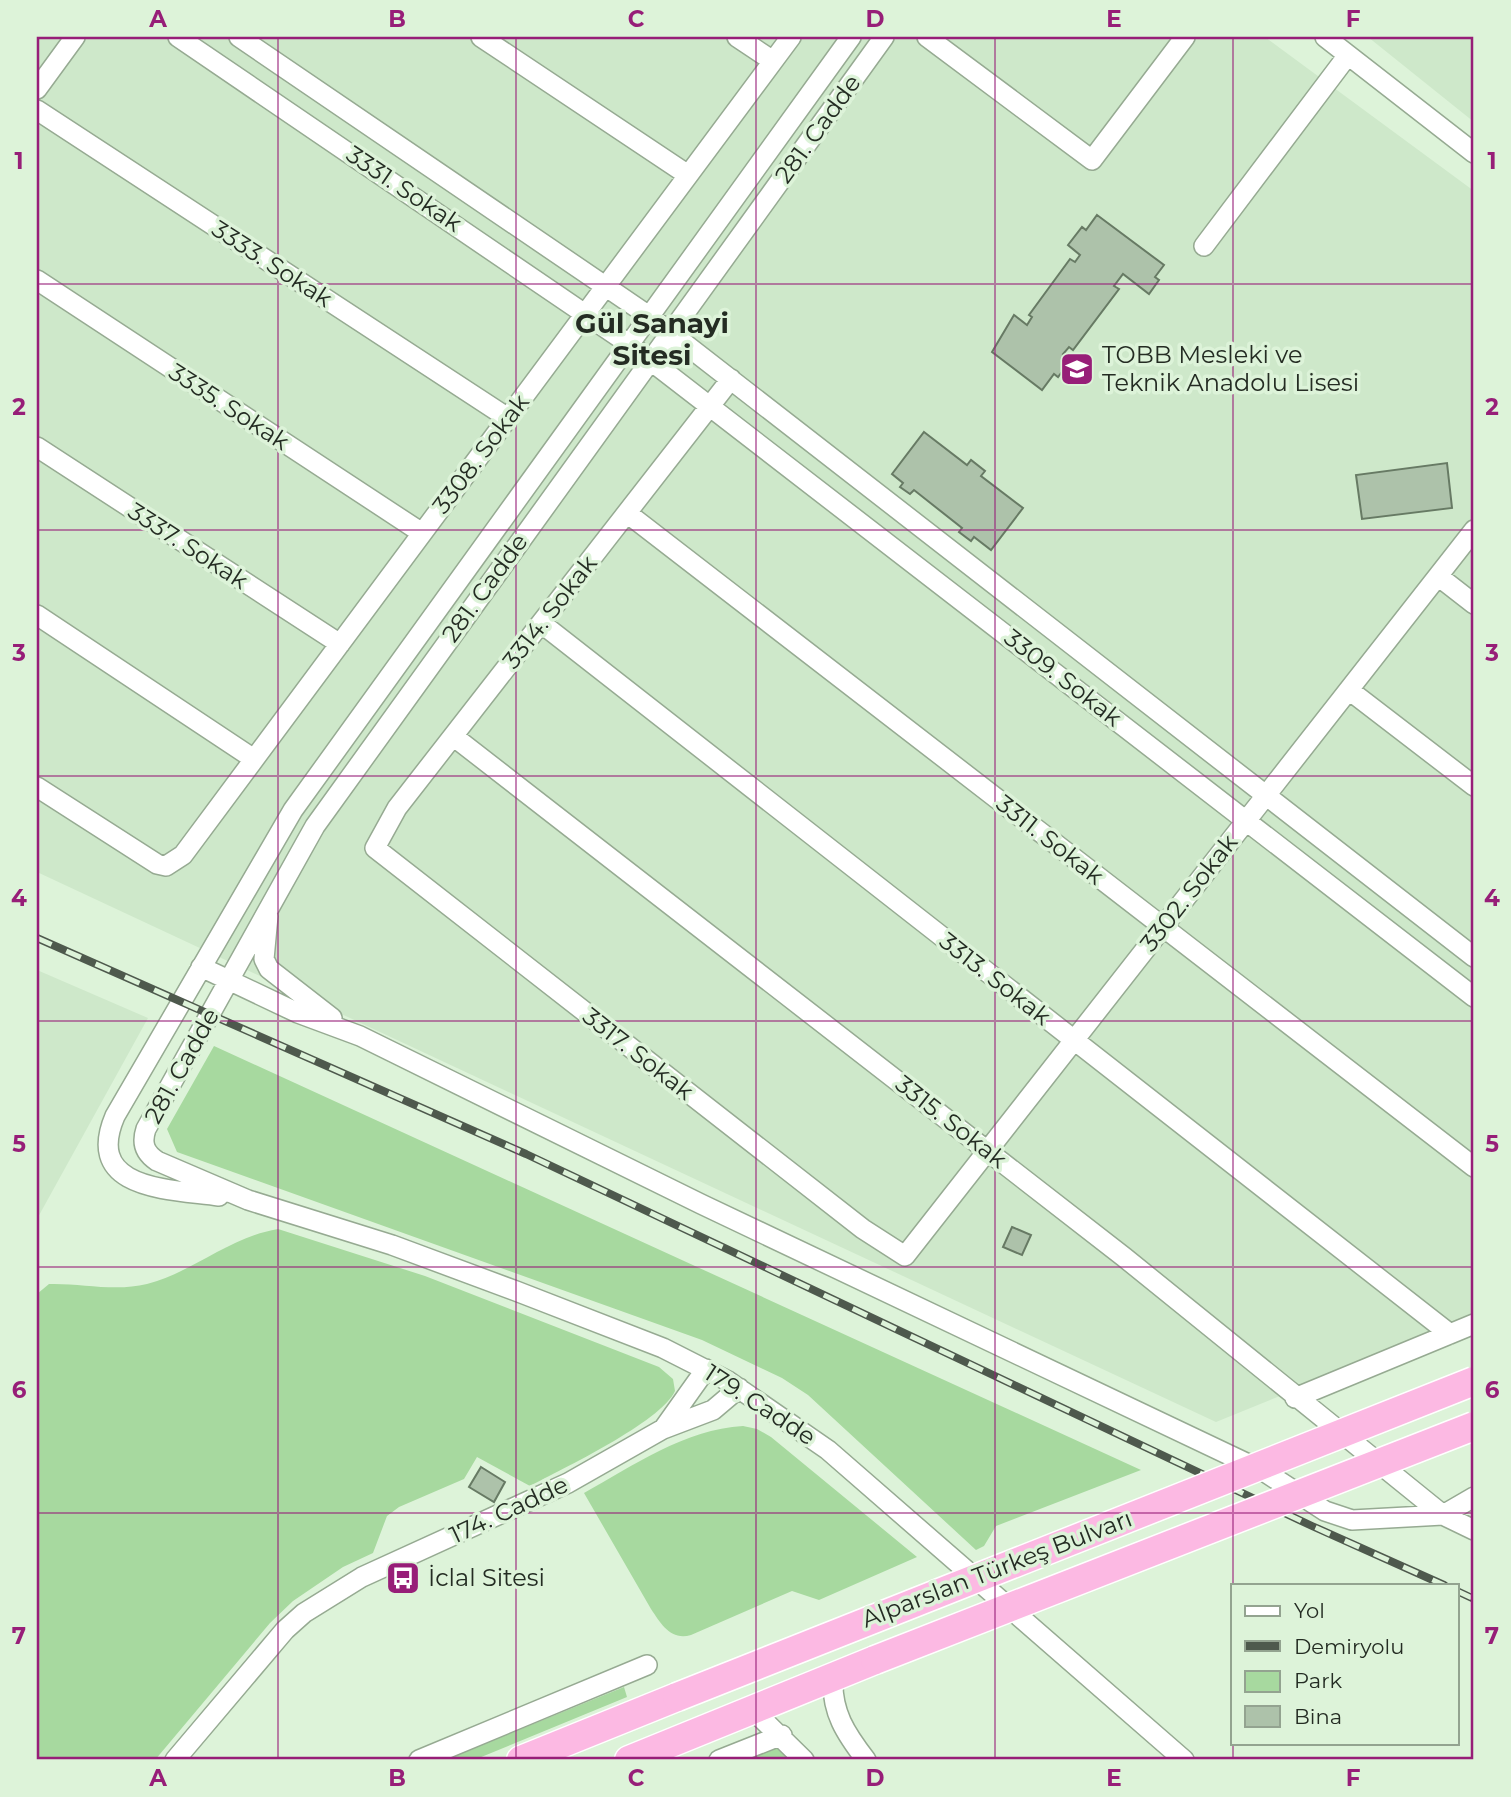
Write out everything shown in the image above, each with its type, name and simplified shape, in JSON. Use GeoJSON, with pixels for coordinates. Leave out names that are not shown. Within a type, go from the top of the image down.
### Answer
{"type":"FeatureCollection","features":[{"type":"Feature","properties":{"kind":"highway","name":"Alparslan Türkeş Bulvarı"},"geometry":{"type":"LineString","coordinates":[[521,1760],[1474,1381]]}},
{"type":"Feature","properties":{"kind":"highway","name":"Alparslan Türkeş Bulvarı"},"geometry":{"type":"LineString","coordinates":[[629,1760],[876,1660],[1474,1426]]}},
{"type":"Feature","properties":{"kind":"street"},"geometry":{"type":"LineString","coordinates":[[37,89],[75,37]]}},
{"type":"Feature","properties":{"kind":"street","name":"3331. Sokak"},"geometry":{"type":"LineString","coordinates":[[178,37],[586,313],[650,360]]}},
{"type":"Feature","properties":{"kind":"street","name":"3331. Sokak"},"geometry":{"type":"LineString","coordinates":[[239,37],[607,285],[670,332]]}},
{"type":"Feature","properties":{"kind":"street"},"geometry":{"type":"LineString","coordinates":[[481,37],[688,175]]}},
{"type":"Feature","properties":{"kind":"street"},"geometry":{"type":"LineString","coordinates":[[737,37],[773,61]]}},
{"type":"Feature","properties":{"kind":"street","name":"3308. Sokak"},"geometry":{"type":"LineString","coordinates":[[37,787],[147,859],[166,866],[183,855],[791,37]]}},
{"type":"Feature","properties":{"kind":"street","name":"281. Cadde"},"geometry":{"type":"LineString","coordinates":[[248,1200],[139,1184],[121,1174],[109,1153],[109,1134],[115,1116],[293,810],[851,37]]}},
{"type":"Feature","properties":{"kind":"street","name":"281. Cadde"},"geometry":{"type":"LineString","coordinates":[[248,1200],[166,1166],[152,1157],[143,1142],[146,1129],[230,981],[269,905],[345,782],[884,37]]}},
{"type":"Feature","properties":{"kind":"street"},"geometry":{"type":"LineString","coordinates":[[927,37],[1092,160],[1185,37]]}},
{"type":"Feature","properties":{"kind":"street"},"geometry":{"type":"LineString","coordinates":[[1325,37],[1474,153]]}},
{"type":"Feature","properties":{"kind":"street"},"geometry":{"type":"LineString","coordinates":[[1204,246],[1348,55]]}},
{"type":"Feature","properties":{"kind":"street","name":"3333. Sokak"},"geometry":{"type":"LineString","coordinates":[[37,110],[508,418]]}},
{"type":"Feature","properties":{"kind":"street","name":"3335. Sokak"},"geometry":{"type":"LineString","coordinates":[[37,280],[422,534]]}},
{"type":"Feature","properties":{"kind":"street","name":"3309. Sokak"},"geometry":{"type":"LineString","coordinates":[[670,332],[1474,957]]}},
{"type":"Feature","properties":{"kind":"street","name":"3309. Sokak"},"geometry":{"type":"LineString","coordinates":[[650,360],[1474,997]]}},
{"type":"Feature","properties":{"kind":"street","name":"3314. Sokak"},"geometry":{"type":"LineString","coordinates":[[374,848],[397,808],[731,379]]}},
{"type":"Feature","properties":{"kind":"street","name":"3337. Sokak"},"geometry":{"type":"LineString","coordinates":[[37,447],[340,644]]}},
{"type":"Feature","properties":{"kind":"street","name":"3311. Sokak"},"geometry":{"type":"LineString","coordinates":[[626,513],[1474,1167]]}},
{"type":"Feature","properties":{"kind":"street","name":"3302. Sokak"},"geometry":{"type":"LineString","coordinates":[[905,1256],[1474,530]]}},
{"type":"Feature","properties":{"kind":"street"},"geometry":{"type":"LineString","coordinates":[[1438,576],[1474,604]]}},
{"type":"Feature","properties":{"kind":"street"},"geometry":{"type":"LineString","coordinates":[[37,615],[254,759]]}},
{"type":"Feature","properties":{"kind":"street","name":"3313. Sokak"},"geometry":{"type":"LineString","coordinates":[[541,623],[1450,1334]]}},
{"type":"Feature","properties":{"kind":"street"},"geometry":{"type":"LineString","coordinates":[[1349,690],[1474,786]]}},
{"type":"Feature","properties":{"kind":"street","name":"3315. Sokak"},"geometry":{"type":"LineString","coordinates":[[453,736],[1186,1306],[1295,1398],[1443,1515],[1474,1530]]}},
{"type":"Feature","properties":{"kind":"street","name":"3317. Sokak"},"geometry":{"type":"LineString","coordinates":[[374,848],[863,1228],[905,1256]]}},
{"type":"Feature","properties":{"kind":"street"},"geometry":{"type":"LineString","coordinates":[[269,905],[264,959],[269,969],[359,1036]]}},
{"type":"Feature","properties":{"kind":"street"},"geometry":{"type":"LineString","coordinates":[[201,967],[298,1013],[359,1036],[701,1204],[1265,1472],[1334,1515],[1362,1521],[1443,1515],[1474,1497]]}},
{"type":"Feature","properties":{"kind":"street","name":"179. Cadde"},"geometry":{"type":"LineString","coordinates":[[248,1200],[452,1266],[652,1344],[739,1388],[798,1427],[866,1481],[1184,1760]]}},
{"type":"Feature","properties":{"kind":"street"},"geometry":{"type":"LineString","coordinates":[[1295,1398],[1474,1324]]}},
{"type":"Feature","properties":{"kind":"street"},"geometry":{"type":"LineString","coordinates":[[663,1429],[706,1369]]}},
{"type":"Feature","properties":{"kind":"street","name":"174. Cadde"},"geometry":{"type":"LineString","coordinates":[[174,1760],[263,1654],[304,1613],[321,1601],[362,1577],[568,1483],[663,1429],[713,1410],[739,1388]]}},
{"type":"Feature","properties":{"kind":"street"},"geometry":{"type":"LineString","coordinates":[[419,1760],[647,1665]]}},
{"type":"Feature","properties":{"kind":"street"},"geometry":{"type":"LineString","coordinates":[[833,1677],[835,1709],[842,1726],[866,1760]]}},
{"type":"Feature","properties":{"kind":"street"},"geometry":{"type":"LineString","coordinates":[[753,1710],[782,1735],[804,1760]]}},
{"type":"Feature","properties":{"kind":"street"},"geometry":{"type":"LineString","coordinates":[[719,1760],[782,1735]]}},
{"type":"Feature","properties":{"kind":"shaded area"},"geometry":{"type":"Polygon","coordinates":[[[37,37],[1265,37],[1474,191],[1474,1317],[1216,1422],[37,872],[37,37]]]}},
{"type":"Feature","properties":{"kind":"shaded area"},"geometry":{"type":"Polygon","coordinates":[[[1368,37],[1474,37],[1474,122],[1368,37]]]}},
{"type":"Feature","properties":{"kind":"shaded area"},"geometry":{"type":"Polygon","coordinates":[[[37,970],[148,1018],[37,1219],[37,970]]]}},
{"type":"Feature","properties":{"kind":"green space"},"geometry":{"type":"Polygon","coordinates":[[[214,1046],[1141,1470],[996,1526],[984,1546],[976,1550],[808,1395],[782,1378],[702,1340],[177,1152],[167,1129],[214,1046]]]}},
{"type":"Feature","properties":{"kind":"green space"},"geometry":{"type":"Polygon","coordinates":[[[278,1229],[425,1276],[659,1367],[673,1379],[675,1391],[651,1417],[586,1457],[530,1486],[477,1457],[464,1479],[399,1507],[387,1516],[373,1553],[343,1567],[293,1601],[270,1623],[155,1760],[37,1760],[37,1294],[49,1284],[110,1287],[147,1284],[164,1279],[244,1239],[278,1229]]]}},
{"type":"Feature","properties":{"kind":"green space"},"geometry":{"type":"Polygon","coordinates":[[[743,1426],[757,1429],[771,1437],[917,1557],[819,1600],[792,1591],[691,1635],[678,1636],[667,1630],[651,1609],[584,1493],[680,1441],[743,1426]]]}},
{"type":"Feature","properties":{"kind":"green space"},"geometry":{"type":"Polygon","coordinates":[[[624,1687],[627,1697],[474,1760],[445,1760],[624,1687]]]}},
{"type":"Feature","properties":{"kind":"green space"},"geometry":{"type":"Polygon","coordinates":[[[779,1745],[791,1760],[741,1760],[779,1745]]]}},
{"type":"Feature","properties":{"kind":"building"},"geometry":{"type":"Polygon","coordinates":[[[1097,215],[1164,265],[1155,277],[1159,280],[1149,294],[1123,274],[1114,286],[1119,289],[1073,350],[1069,347],[1063,354],[1071,360],[1058,377],[1054,374],[1042,390],[992,352],[1014,315],[1027,325],[1032,317],[1029,315],[1070,259],[1075,262],[1080,255],[1068,245],[1082,227],[1086,230],[1097,215]]]}},
{"type":"Feature","properties":{"kind":"building"},"geometry":{"type":"Polygon","coordinates":[[[924,432],[967,465],[971,460],[985,471],[981,476],[1023,508],[991,550],[974,537],[971,541],[959,532],[962,528],[914,490],[910,494],[900,487],[903,483],[892,474],[924,432]]]}},
{"type":"Feature","properties":{"kind":"building"},"geometry":{"type":"Polygon","coordinates":[[[1447,463],[1452,508],[1362,519],[1356,475],[1447,463]]]}},
{"type":"Feature","properties":{"kind":"building"},"geometry":{"type":"Polygon","coordinates":[[[1012,1227],[1031,1235],[1022,1255],[1003,1247],[1012,1227]]]}},
{"type":"Feature","properties":{"kind":"building"},"geometry":{"type":"Polygon","coordinates":[[[481,1467],[505,1482],[494,1502],[469,1487],[481,1467]]]}},
{"type":"Feature","properties":{"kind":"railway"},"geometry":{"type":"LineString","coordinates":[[37,938],[526,1154],[1312,1526],[1442,1584]]}},
{"type":"Feature","properties":{"kind":"railway"},"geometry":{"type":"LineString","coordinates":[[1458,1591],[1474,1599]]}},
{"type":"Feature","properties":{"kind":"place","name":"TOBB Mesleki ve Teknik Anadolu Lisesi"},"geometry":{"type":"Point","coordinates":[1077,369]}},
{"type":"Feature","properties":{"kind":"place","name":"İclal Sitesi"},"geometry":{"type":"Point","coordinates":[403,1578]}},
{"type":"Feature","properties":{"kind":"district","name":"Gül Sanayi Sitesi"},"geometry":{"type":"Point","coordinates":[652,339]}}]}
